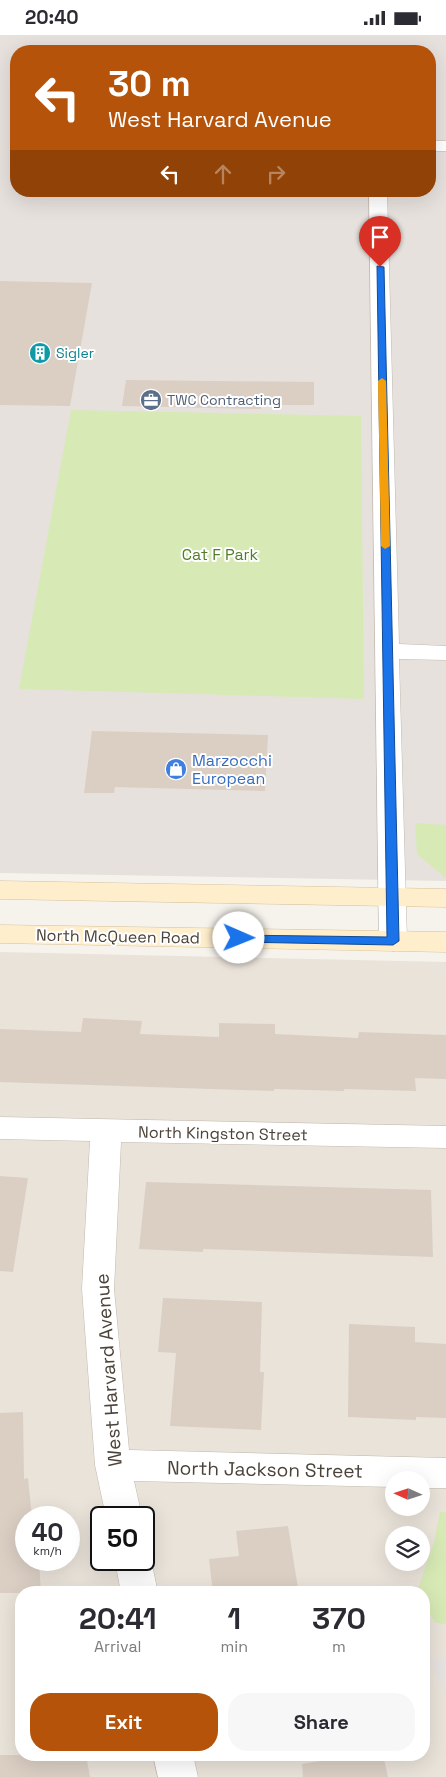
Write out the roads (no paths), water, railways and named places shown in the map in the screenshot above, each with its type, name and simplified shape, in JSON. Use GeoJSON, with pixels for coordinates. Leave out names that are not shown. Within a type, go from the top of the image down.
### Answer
{"type":"FeatureCollection","features":[{"type":"Feature","properties":{"kind":"main road"},"geometry":{"type":"LineString","coordinates":[[0,890],[446,898]]}},
{"type":"Feature","properties":{"kind":"main road","name":"North McQueen Road"},"geometry":{"type":"LineString","coordinates":[[0,933],[446,942]]}},
{"type":"Feature","properties":{"kind":"street"},"geometry":{"type":"LineString","coordinates":[[378,197],[393,941]]}},
{"type":"Feature","properties":{"kind":"street"},"geometry":{"type":"LineString","coordinates":[[387,651],[446,653]]}},
{"type":"Feature","properties":{"kind":"street","name":"North Kingston Street"},"geometry":{"type":"LineString","coordinates":[[0,1128],[446,1137]]}},
{"type":"Feature","properties":{"kind":"street","name":"West Harvard Avenue"},"geometry":{"type":"LineString","coordinates":[[106,1131],[98,1289],[114,1465],[122,1506]]}},
{"type":"Feature","properties":{"kind":"street","name":"North Jackson Street"},"geometry":{"type":"LineString","coordinates":[[114,1465],[446,1473]]}},
{"type":"Feature","properties":{"kind":"street"},"geometry":{"type":"LineString","coordinates":[[135,1571],[139,1586]]}},
{"type":"Feature","properties":{"kind":"street"},"geometry":{"type":"LineString","coordinates":[[174,1761],[178,1777]]}},
{"type":"Feature","properties":{"kind":"place","name":"Sigler"},"geometry":{"type":"Point","coordinates":[40,353]}},
{"type":"Feature","properties":{"kind":"place","name":"TWC Contracting"},"geometry":{"type":"Point","coordinates":[151,400]}},
{"type":"Feature","properties":{"kind":"place","name":"Marzocchi European"},"geometry":{"type":"Point","coordinates":[176,769]}},
{"type":"Feature","properties":{"kind":"park label","name":"Cat F Park"},"geometry":{"type":"Point","coordinates":[220,554]}}]}
